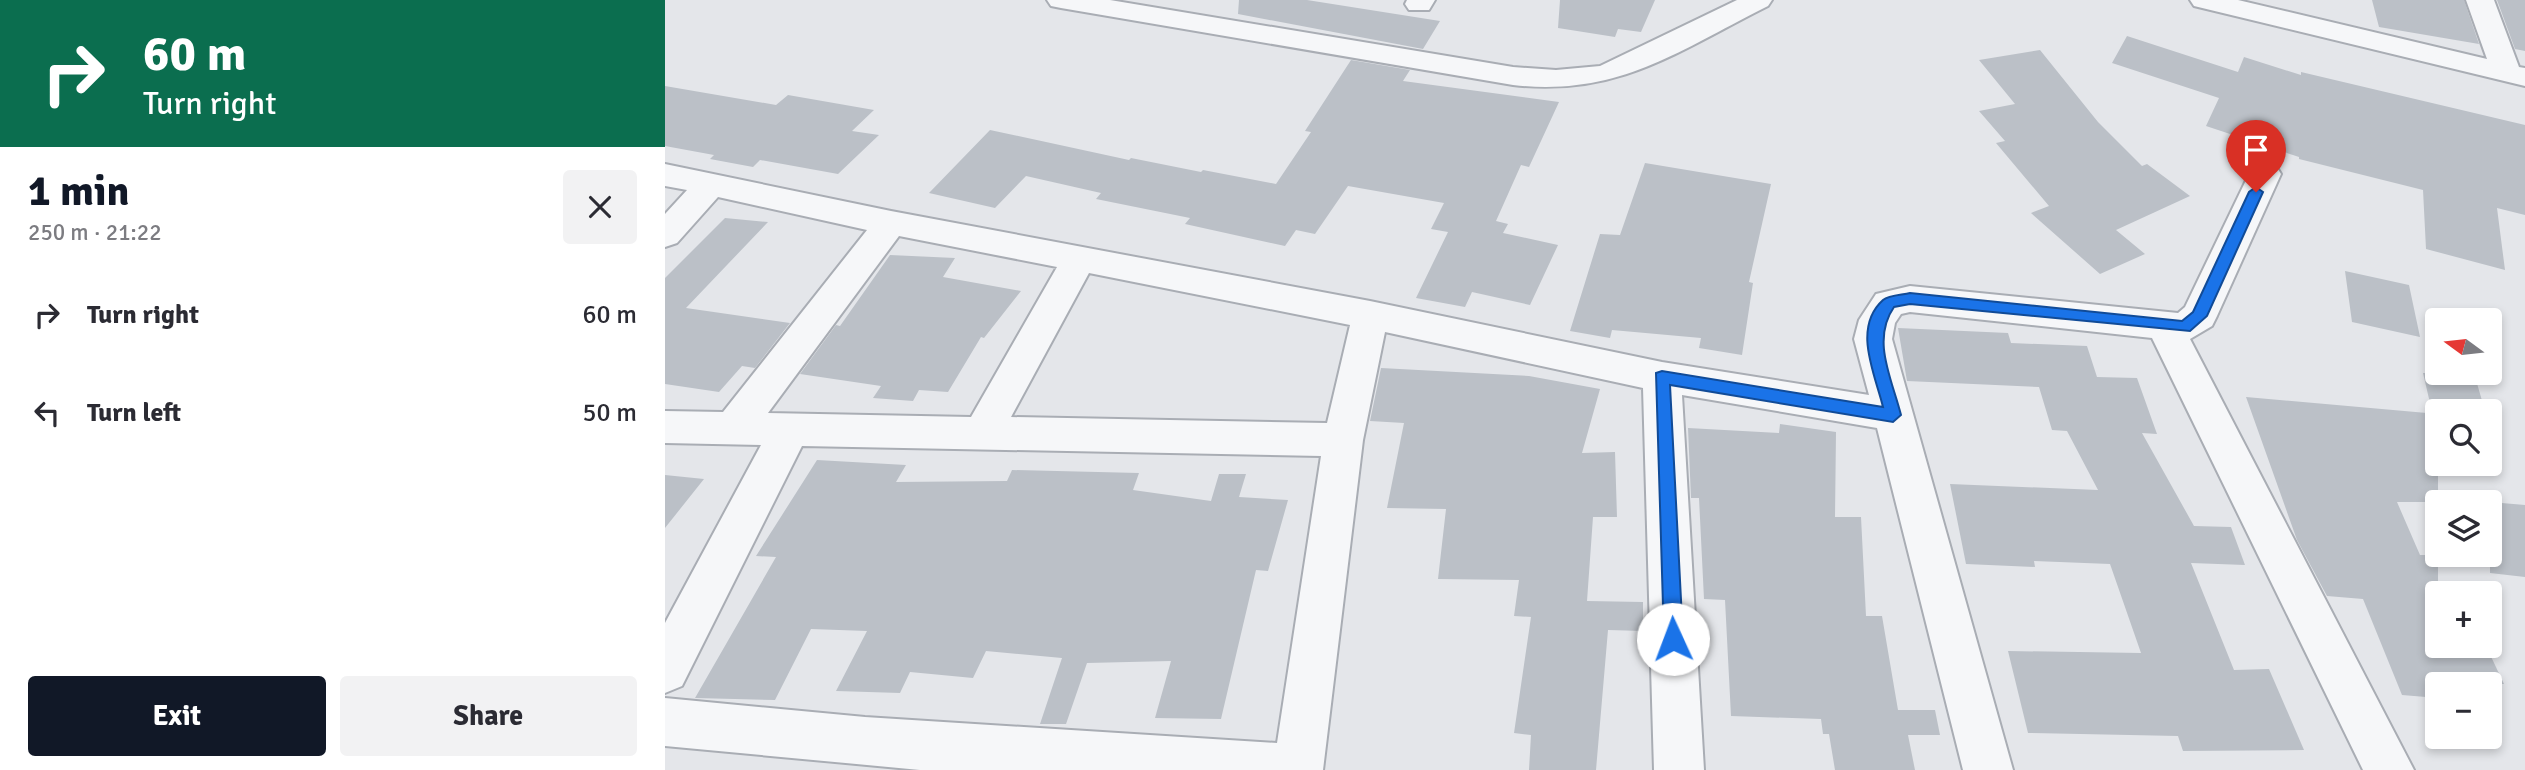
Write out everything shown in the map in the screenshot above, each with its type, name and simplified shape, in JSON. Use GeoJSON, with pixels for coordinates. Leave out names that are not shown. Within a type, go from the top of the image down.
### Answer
{"type":"FeatureCollection","features":[{"type":"Feature","properties":{"kind":"street"},"geometry":{"type":"LineString","coordinates":[[1061,0],[1513,76],[1560,80],[1603,75],[1624,67],[1758,0]]}},
{"type":"Feature","properties":{"kind":"street"},"geometry":{"type":"LineString","coordinates":[[2204,0],[2516,75]]}},
{"type":"Feature","properties":{"kind":"street"},"geometry":{"type":"LineString","coordinates":[[2480,0],[2516,75]]}},
{"type":"Feature","properties":{"kind":"street"},"geometry":{"type":"LineString","coordinates":[[1988,770],[1873,339],[1877,320],[1889,303],[1910,299],[2184,327],[2199,316],[2265,174]]}},
{"type":"Feature","properties":{"kind":"street"},"geometry":{"type":"LineString","coordinates":[[665,175],[891,223],[1370,315],[1662,377],[1893,415]]}},
{"type":"Feature","properties":{"kind":"street"},"geometry":{"type":"LineString","coordinates":[[665,235],[712,184]]}},
{"type":"Feature","properties":{"kind":"street"},"geometry":{"type":"LineString","coordinates":[[733,429],[891,223]]}},
{"type":"Feature","properties":{"kind":"street"},"geometry":{"type":"LineString","coordinates":[[982,434],[1079,260]]}},
{"type":"Feature","properties":{"kind":"street"},"geometry":{"type":"LineString","coordinates":[[665,722],[859,756],[1298,770],[1343,440],[1370,315]]}},
{"type":"Feature","properties":{"kind":"street"},"geometry":{"type":"LineString","coordinates":[[2165,326],[2389,770]]}},
{"type":"Feature","properties":{"kind":"street"},"geometry":{"type":"LineString","coordinates":[[1662,377],[1679,770]]}},
{"type":"Feature","properties":{"kind":"street"},"geometry":{"type":"LineString","coordinates":[[665,427],[1343,440]]}},
{"type":"Feature","properties":{"kind":"street"},"geometry":{"type":"LineString","coordinates":[[665,670],[789,431]]}},
{"type":"Feature","properties":{"kind":"building"},"geometry":{"type":"Polygon","coordinates":[[[1239,0],[1307,0],[1440,21],[1423,49],[1238,14],[1239,0]]]}},
{"type":"Feature","properties":{"kind":"building"},"geometry":{"type":"Polygon","coordinates":[[[1560,0],[1655,0],[1641,32],[1618,29],[1615,37],[1558,28],[1560,0]]]}},
{"type":"Feature","properties":{"kind":"building"},"geometry":{"type":"Polygon","coordinates":[[[2372,0],[2464,0],[2479,44],[2379,27],[2372,0]]]}},
{"type":"Feature","properties":{"kind":"building"},"geometry":{"type":"Polygon","coordinates":[[[2497,0],[2525,0],[2525,51],[2515,49],[2497,0]]]}},
{"type":"Feature","properties":{"kind":"building"},"geometry":{"type":"Polygon","coordinates":[[[2127,36],[2238,72],[2244,57],[2301,75],[2301,72],[2525,125],[2525,215],[2497,208],[2505,270],[2426,249],[2423,190],[2299,159],[2206,126],[2219,98],[2112,63],[2127,36]]]}},
{"type":"Feature","properties":{"kind":"building"},"geometry":{"type":"Polygon","coordinates":[[[2040,50],[2098,122],[2142,166],[2147,164],[2190,196],[2116,230],[2145,254],[2100,274],[2031,213],[2049,206],[1996,143],[2005,141],[1979,111],[2015,104],[1979,60],[2040,50]]]}},
{"type":"Feature","properties":{"kind":"building"},"geometry":{"type":"Polygon","coordinates":[[[1351,60],[1410,70],[1403,81],[1559,102],[1529,167],[1521,165],[1496,221],[1508,224],[1503,233],[1558,245],[1530,305],[1472,292],[1465,307],[1416,298],[1448,232],[1431,229],[1444,203],[1348,186],[1315,234],[1296,230],[1285,246],[1185,224],[1190,218],[1096,199],[1101,193],[1026,176],[995,208],[929,193],[990,130],[1129,160],[1131,158],[1276,184],[1311,132],[1305,131],[1351,60]]]}},
{"type":"Feature","properties":{"kind":"building"},"geometry":{"type":"Polygon","coordinates":[[[665,86],[776,105],[788,95],[874,110],[852,131],[879,135],[838,174],[760,160],[753,167],[710,159],[714,155],[665,146],[665,86]]]}},
{"type":"Feature","properties":{"kind":"building"},"geometry":{"type":"Polygon","coordinates":[[[1645,163],[1771,184],[1749,282],[1753,283],[1742,355],[1699,348],[1701,338],[1612,330],[1610,338],[1570,331],[1600,234],[1620,235],[1645,163]]]}},
{"type":"Feature","properties":{"kind":"building"},"geometry":{"type":"Polygon","coordinates":[[[725,218],[768,222],[686,308],[790,323],[755,368],[742,366],[719,392],[665,384],[665,278],[725,218]]]}},
{"type":"Feature","properties":{"kind":"building"},"geometry":{"type":"Polygon","coordinates":[[[890,255],[955,258],[943,277],[1021,291],[984,338],[981,337],[948,392],[919,390],[913,401],[873,398],[881,386],[800,374],[836,325],[840,326],[890,255]]]}},
{"type":"Feature","properties":{"kind":"building"},"geometry":{"type":"Polygon","coordinates":[[[2345,271],[2409,285],[2420,337],[2352,322],[2345,271]]]}},
{"type":"Feature","properties":{"kind":"building"},"geometry":{"type":"Polygon","coordinates":[[[1898,328],[2008,333],[2011,343],[2087,346],[2097,377],[2137,378],[2157,434],[2142,433],[2194,526],[2231,527],[2245,565],[2191,563],[2234,670],[2269,669],[2304,750],[2183,751],[2178,736],[2028,733],[2008,651],[2141,653],[2110,564],[2034,561],[2035,567],[1966,564],[1950,484],[2098,490],[2067,431],[2052,430],[2039,387],[1907,381],[1898,328]]]}},
{"type":"Feature","properties":{"kind":"building"},"geometry":{"type":"Polygon","coordinates":[[[1381,368],[1529,376],[1600,389],[1582,453],[1615,452],[1617,517],[1593,517],[1587,601],[1643,602],[1643,631],[1608,630],[1596,770],[1529,770],[1531,735],[1514,733],[1531,617],[1514,616],[1519,580],[1438,579],[1446,509],[1387,508],[1404,423],[1370,421],[1381,368]]]}},
{"type":"Feature","properties":{"kind":"building"},"geometry":{"type":"Polygon","coordinates":[[[2426,385],[2477,385],[2482,399],[2429,399],[2426,385]]]}},
{"type":"Feature","properties":{"kind":"building"},"geometry":{"type":"Polygon","coordinates":[[[2246,397],[2425,413],[2425,476],[2438,476],[2438,490],[2425,490],[2425,502],[2397,502],[2420,555],[2425,555],[2425,567],[2438,567],[2438,581],[2425,581],[2425,658],[2492,658],[2498,672],[2425,672],[2425,697],[2402,695],[2363,599],[2327,596],[2297,540],[2246,397]]]}},
{"type":"Feature","properties":{"kind":"building"},"geometry":{"type":"Polygon","coordinates":[[[1780,424],[1836,432],[1835,517],[1861,517],[1866,616],[1882,616],[1898,710],[1935,710],[1940,735],[1908,735],[1915,770],[1835,770],[1829,734],[1823,734],[1821,719],[1731,716],[1725,600],[1704,599],[1699,498],[1691,498],[1688,428],[1779,433],[1780,424]]]}},
{"type":"Feature","properties":{"kind":"building"},"geometry":{"type":"Polygon","coordinates":[[[817,460],[906,465],[896,482],[1007,481],[1012,470],[1139,473],[1133,490],[1211,501],[1219,474],[1246,474],[1239,497],[1288,500],[1268,571],[1256,570],[1221,719],[1155,718],[1171,661],[1087,663],[1066,724],[1040,724],[1062,658],[986,651],[973,678],[910,672],[900,693],[836,691],[867,631],[811,629],[775,700],[695,698],[776,557],[756,556],[817,460]]]}},
{"type":"Feature","properties":{"kind":"building"},"geometry":{"type":"Polygon","coordinates":[[[665,475],[704,479],[665,528],[665,475]]]}},
{"type":"Feature","properties":{"kind":"building"},"geometry":{"type":"Polygon","coordinates":[[[2502,503],[2525,505],[2525,577],[2490,573],[2490,567],[2502,567],[2502,503]]]}},
{"type":"Feature","properties":{"kind":"route"},"geometry":{"type":"LineString","coordinates":[[1673,639],[1662,377],[1893,415],[1873,339],[1877,320],[1889,303],[1910,299],[2184,327],[2199,316],[2256,192]]}}]}
